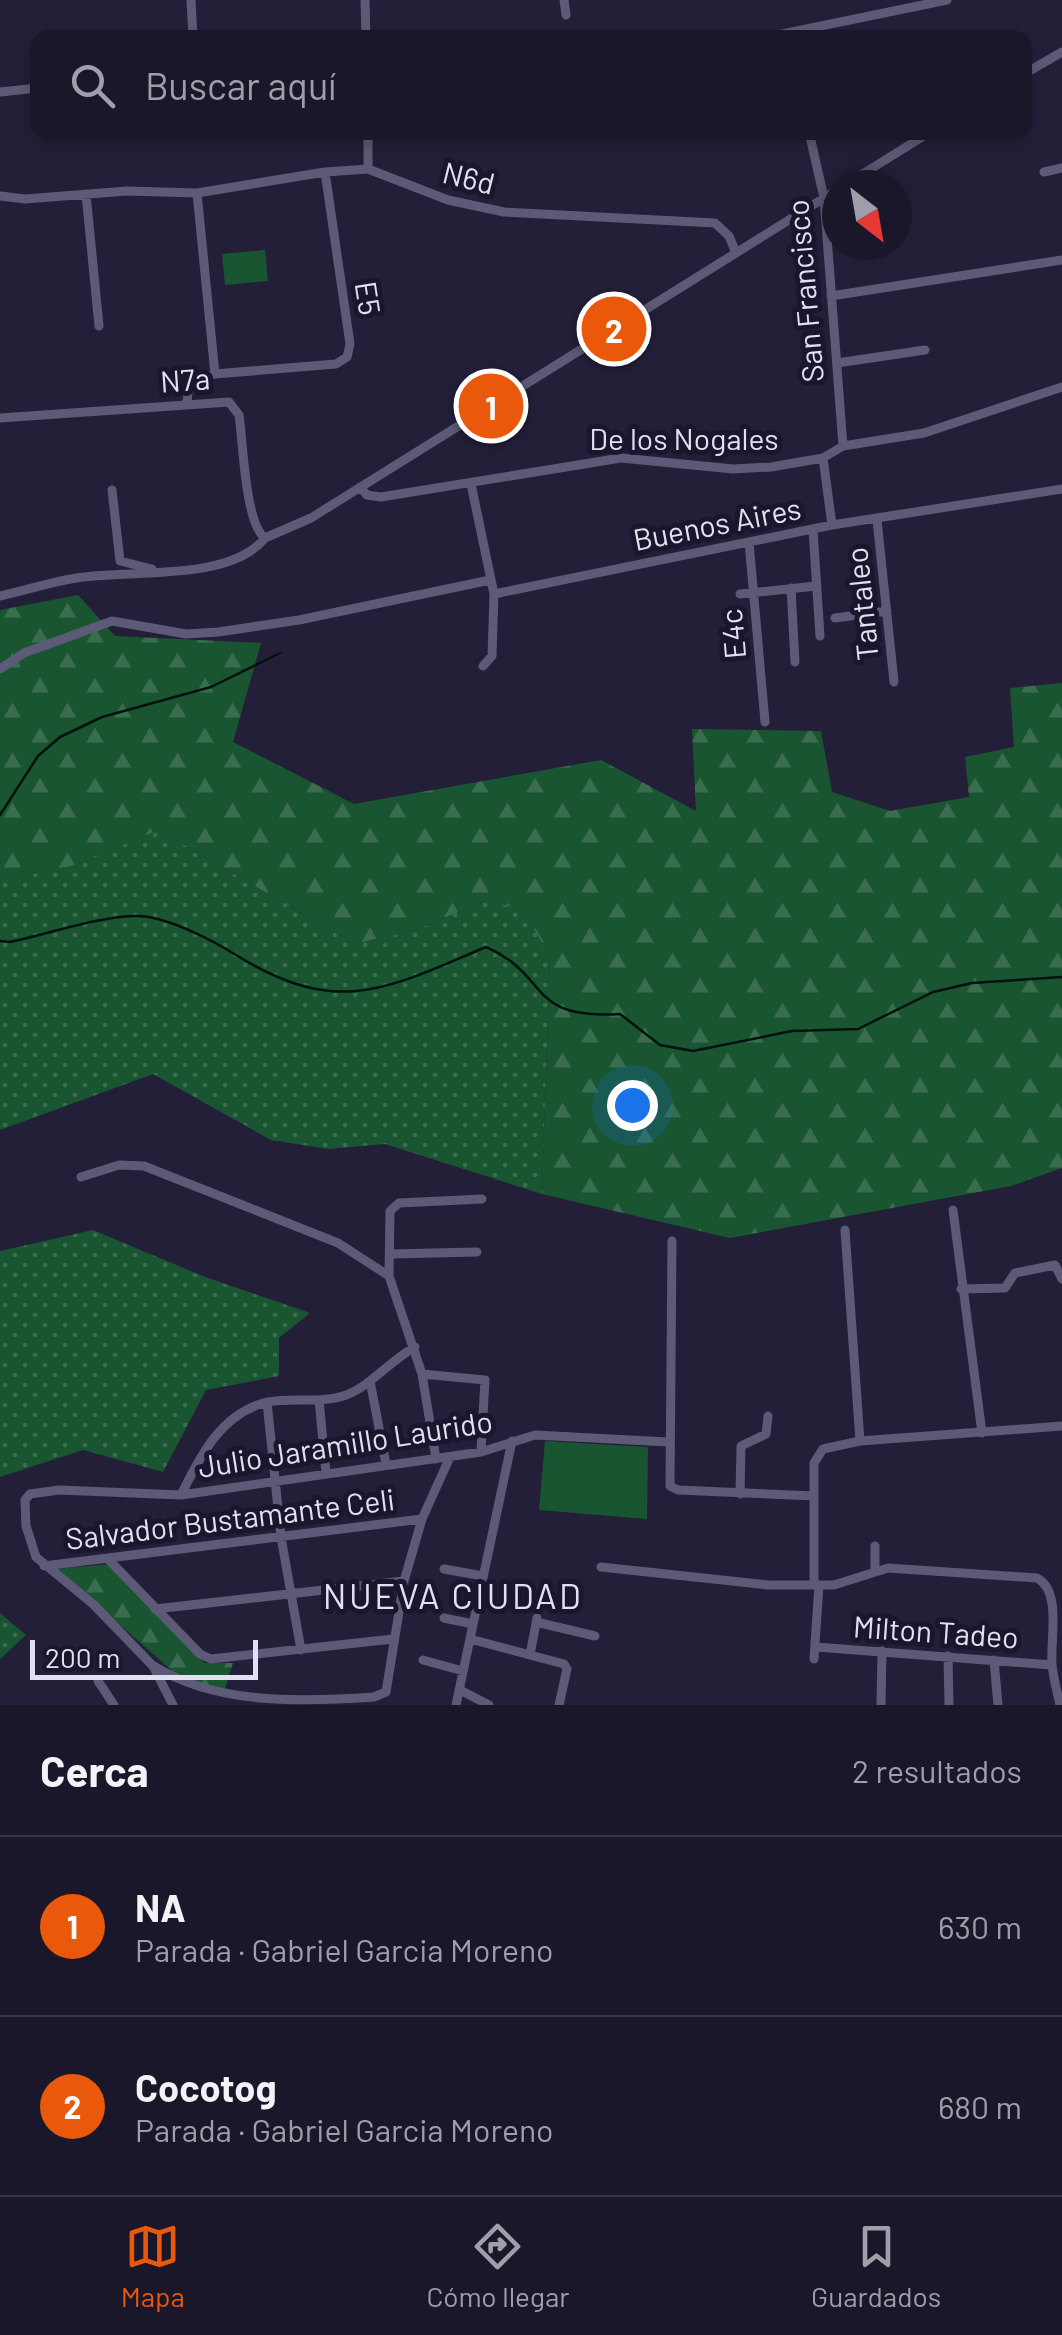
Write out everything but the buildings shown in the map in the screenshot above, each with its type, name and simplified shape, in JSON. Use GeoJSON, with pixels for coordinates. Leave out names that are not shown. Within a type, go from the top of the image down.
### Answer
{"type":"FeatureCollection","features":[{"type":"Feature","properties":{"kind":"street"},"geometry":{"type":"LineString","coordinates":[[191,0],[193,30]]}},
{"type":"Feature","properties":{"kind":"street"},"geometry":{"type":"LineString","coordinates":[[364,0],[366,30]]}},
{"type":"Feature","properties":{"kind":"street"},"geometry":{"type":"LineString","coordinates":[[564,0],[566,16]]}},
{"type":"Feature","properties":{"kind":"street"},"geometry":{"type":"LineString","coordinates":[[814,30],[948,0]]}},
{"type":"Feature","properties":{"kind":"street"},"geometry":{"type":"LineString","coordinates":[[1032,69],[1062,52]]}},
{"type":"Feature","properties":{"kind":"street"},"geometry":{"type":"LineString","coordinates":[[0,92],[30,89]]}},
{"type":"Feature","properties":{"kind":"street"},"geometry":{"type":"LineString","coordinates":[[368,140],[368,169]]}},
{"type":"Feature","properties":{"kind":"street","name":"San Francisco"},"geometry":{"type":"LineString","coordinates":[[810,140],[822,190]]}},
{"type":"Feature","properties":{"kind":"street"},"geometry":{"type":"LineString","coordinates":[[869,170],[917,140]]}},
{"type":"Feature","properties":{"kind":"street"},"geometry":{"type":"LineString","coordinates":[[1044,172],[1062,168]]}},
{"type":"Feature","properties":{"kind":"street","name":"N6d"},"geometry":{"type":"LineString","coordinates":[[0,196],[25,199],[86,194],[197,194],[324,172],[368,169],[448,200],[504,212],[716,223],[729,236],[736,253]]}},
{"type":"Feature","properties":{"kind":"street","name":"E5"},"geometry":{"type":"LineString","coordinates":[[215,374],[336,364],[347,356],[350,344],[324,172]]}},
{"type":"Feature","properties":{"kind":"street"},"geometry":{"type":"LineString","coordinates":[[86,194],[100,326]]}},
{"type":"Feature","properties":{"kind":"street"},"geometry":{"type":"LineString","coordinates":[[188,404],[188,378],[215,374],[197,194]]}},
{"type":"Feature","properties":{"kind":"street"},"geometry":{"type":"LineString","coordinates":[[0,596],[82,577],[216,565],[258,546],[265,538],[281,534],[360,488],[822,199]]}},
{"type":"Feature","properties":{"kind":"street","name":"San Francisco"},"geometry":{"type":"LineString","coordinates":[[828,260],[842,446]]}},
{"type":"Feature","properties":{"kind":"street"},"geometry":{"type":"LineString","coordinates":[[831,296],[1062,260]]}},
{"type":"Feature","properties":{"kind":"street"},"geometry":{"type":"LineString","coordinates":[[837,362],[926,350]]}},
{"type":"Feature","properties":{"kind":"street","name":"De los Nogales"},"geometry":{"type":"LineString","coordinates":[[360,488],[367,495],[381,497],[471,484],[557,465],[621,458],[733,469],[824,458],[842,446],[924,433],[1062,387]]}},
{"type":"Feature","properties":{"kind":"street","name":"N7a"},"geometry":{"type":"LineString","coordinates":[[0,418],[229,402],[237,409],[253,514],[258,533],[265,538]]}},
{"type":"Feature","properties":{"kind":"street"},"geometry":{"type":"LineString","coordinates":[[824,458],[832,524]]}},
{"type":"Feature","properties":{"kind":"street"},"geometry":{"type":"LineString","coordinates":[[471,484],[494,594],[492,656],[483,666]]}},
{"type":"Feature","properties":{"kind":"street","name":"Buenos Aires"},"geometry":{"type":"LineString","coordinates":[[494,594],[832,524],[1062,489]]}},
{"type":"Feature","properties":{"kind":"street"},"geometry":{"type":"LineString","coordinates":[[112,490],[120,561],[160,571]]}},
{"type":"Feature","properties":{"kind":"street","name":"Tantaleo"},"geometry":{"type":"LineString","coordinates":[[877,520],[894,682]]}},
{"type":"Feature","properties":{"kind":"street"},"geometry":{"type":"LineString","coordinates":[[813,530],[820,636]]}},
{"type":"Feature","properties":{"kind":"street","name":"E4c"},"geometry":{"type":"LineString","coordinates":[[749,542],[765,722]]}},
{"type":"Feature","properties":{"kind":"street"},"geometry":{"type":"LineString","coordinates":[[0,670],[24,653],[112,622],[186,634],[218,632],[490,580]]}},
{"type":"Feature","properties":{"kind":"street"},"geometry":{"type":"LineString","coordinates":[[740,594],[816,586]]}},
{"type":"Feature","properties":{"kind":"street"},"geometry":{"type":"LineString","coordinates":[[791,588],[795,662]]}},
{"type":"Feature","properties":{"kind":"street"},"geometry":{"type":"LineString","coordinates":[[835,618],[886,611]]}},
{"type":"Feature","properties":{"kind":"street"},"geometry":{"type":"LineString","coordinates":[[81,1178],[119,1165],[144,1166],[338,1243],[388,1276]]}},
{"type":"Feature","properties":{"kind":"street"},"geometry":{"type":"LineString","coordinates":[[436,1458],[415,1347],[388,1276],[392,1254],[390,1211],[398,1203],[482,1199]]}},
{"type":"Feature","properties":{"kind":"street"},"geometry":{"type":"LineString","coordinates":[[953,1210],[982,1433]]}},
{"type":"Feature","properties":{"kind":"street"},"geometry":{"type":"LineString","coordinates":[[845,1230],[860,1441]]}},
{"type":"Feature","properties":{"kind":"street"},"geometry":{"type":"LineString","coordinates":[[672,1241],[667,1474],[673,1488],[814,1496]]}},
{"type":"Feature","properties":{"kind":"street"},"geometry":{"type":"LineString","coordinates":[[392,1254],[477,1252]]}},
{"type":"Feature","properties":{"kind":"street"},"geometry":{"type":"LineString","coordinates":[[961,1289],[1005,1288],[1015,1273],[1055,1266],[1062,1279]]}},
{"type":"Feature","properties":{"kind":"street"},"geometry":{"type":"LineString","coordinates":[[182,1494],[216,1434],[228,1423],[267,1402],[320,1400],[350,1394],[370,1381],[390,1360],[415,1347]]}},
{"type":"Feature","properties":{"kind":"street"},"geometry":{"type":"LineString","coordinates":[[422,1374],[485,1380],[481,1452]]}},
{"type":"Feature","properties":{"kind":"street"},"geometry":{"type":"LineString","coordinates":[[370,1381],[386,1464]]}},
{"type":"Feature","properties":{"kind":"street"},"geometry":{"type":"LineString","coordinates":[[320,1400],[326,1473]]}},
{"type":"Feature","properties":{"kind":"street"},"geometry":{"type":"LineString","coordinates":[[267,1402],[281,1538],[300,1650]]}},
{"type":"Feature","properties":{"kind":"street"},"geometry":{"type":"LineString","coordinates":[[740,1494],[741,1446],[766,1434],[768,1416]]}},
{"type":"Feature","properties":{"kind":"street"},"geometry":{"type":"LineString","coordinates":[[814,1659],[814,1463],[818,1454],[832,1446],[860,1441],[1062,1426]]}},
{"type":"Feature","properties":{"kind":"street","name":"Julio Jaramillo Laurido"},"geometry":{"type":"LineString","coordinates":[[44,1566],[26,1526],[25,1500],[30,1494],[59,1490],[182,1494],[481,1452],[512,1441],[558,1433],[668,1442]]}},
{"type":"Feature","properties":{"kind":"street"},"geometry":{"type":"LineString","coordinates":[[456,1705],[512,1441]]}},
{"type":"Feature","properties":{"kind":"street"},"geometry":{"type":"LineString","coordinates":[[44,1566],[93,1604],[153,1666],[180,1683],[262,1704],[374,1697],[386,1692],[404,1581],[422,1519],[450,1456]]}},
{"type":"Feature","properties":{"kind":"street","name":"Salvador Bustamante Celi"},"geometry":{"type":"LineString","coordinates":[[44,1566],[422,1519]]}},
{"type":"Feature","properties":{"kind":"street"},"geometry":{"type":"LineString","coordinates":[[874,1569],[875,1546]]}},
{"type":"Feature","properties":{"kind":"street"},"geometry":{"type":"LineString","coordinates":[[110,1560],[211,1660],[393,1639]]}},
{"type":"Feature","properties":{"kind":"street"},"geometry":{"type":"LineString","coordinates":[[601,1567],[768,1585],[834,1585],[874,1569],[1037,1578],[1049,1588],[1057,1604],[1052,1665],[1060,1705]]}},
{"type":"Feature","properties":{"kind":"street"},"geometry":{"type":"LineString","coordinates":[[444,1569],[483,1576]]}},
{"type":"Feature","properties":{"kind":"street"},"geometry":{"type":"LineString","coordinates":[[156,1609],[404,1581]]}},
{"type":"Feature","properties":{"kind":"street"},"geometry":{"type":"LineString","coordinates":[[444,1618],[473,1624]]}},
{"type":"Feature","properties":{"kind":"street"},"geometry":{"type":"LineString","coordinates":[[530,1655],[537,1619],[594,1636]]}},
{"type":"Feature","properties":{"kind":"street"},"geometry":{"type":"LineString","coordinates":[[470,1639],[561,1663],[567,1669],[559,1705]]}},
{"type":"Feature","properties":{"kind":"street","name":"Milton Tadeo"},"geometry":{"type":"LineString","coordinates":[[816,1647],[1052,1665]]}},
{"type":"Feature","properties":{"kind":"street"},"geometry":{"type":"LineString","coordinates":[[881,1705],[882,1651]]}},
{"type":"Feature","properties":{"kind":"street"},"geometry":{"type":"LineString","coordinates":[[948,1656],[949,1705]]}},
{"type":"Feature","properties":{"kind":"street"},"geometry":{"type":"LineString","coordinates":[[422,1660],[463,1670]]}},
{"type":"Feature","properties":{"kind":"street"},"geometry":{"type":"LineString","coordinates":[[994,1660],[998,1705]]}},
{"type":"Feature","properties":{"kind":"street"},"geometry":{"type":"LineString","coordinates":[[153,1666],[173,1705]]}},
{"type":"Feature","properties":{"kind":"street"},"geometry":{"type":"LineString","coordinates":[[98,1681],[114,1705]]}},
{"type":"Feature","properties":{"kind":"street"},"geometry":{"type":"LineString","coordinates":[[460,1690],[489,1705]]}},
{"type":"Feature","properties":{"kind":"green space"},"geometry":{"type":"Polygon","coordinates":[[[265,250],[268,281],[225,285],[222,254],[265,250]]]}},
{"type":"Feature","properties":{"kind":"green space"},"geometry":{"type":"Polygon","coordinates":[[[78,595],[115,636],[261,643],[233,742],[354,804],[601,760],[696,811],[692,729],[821,731],[832,792],[890,811],[969,797],[965,757],[1014,747],[1010,688],[1062,683],[1062,1168],[1011,1186],[730,1238],[542,1194],[550,956],[526,916],[492,898],[415,930],[354,944],[159,830],[71,866],[0,881],[0,610],[78,595]]]}},
{"type":"Feature","properties":{"kind":"green space"},"geometry":{"type":"Polygon","coordinates":[[[159,830],[354,944],[415,930],[492,898],[526,916],[550,956],[542,1194],[385,1144],[328,1149],[271,1140],[153,1074],[0,1130],[0,881],[159,830]]]}},
{"type":"Feature","properties":{"kind":"green space"},"geometry":{"type":"Polygon","coordinates":[[[93,1230],[205,1277],[310,1313],[279,1338],[279,1376],[206,1390],[163,1472],[83,1450],[0,1477],[0,1251],[93,1230]]]}},
{"type":"Feature","properties":{"kind":"green space"},"geometry":{"type":"Polygon","coordinates":[[[545,1441],[648,1447],[647,1519],[539,1510],[545,1441]]]}},
{"type":"Feature","properties":{"kind":"green space"},"geometry":{"type":"Polygon","coordinates":[[[109,1564],[205,1663],[233,1663],[225,1689],[180,1678],[57,1569],[109,1564]]]}},
{"type":"Feature","properties":{"kind":"green space"},"geometry":{"type":"Polygon","coordinates":[[[0,1613],[26,1635],[0,1659],[0,1613]]]}},
{"type":"Feature","properties":{"kind":"waterway"},"geometry":{"type":"LineString","coordinates":[[0,815],[38,756],[60,737],[102,717],[211,687],[280,653]]}},
{"type":"Feature","properties":{"kind":"waterway"},"geometry":{"type":"LineString","coordinates":[[0,941],[107,919],[149,917],[202,936],[272,974],[304,986],[334,991],[390,985],[486,947],[507,958],[553,1003],[590,1014],[620,1014],[660,1045],[693,1051],[792,1031],[858,1029],[933,992],[972,983],[1062,977]]}},
{"type":"Feature","properties":{"kind":"place","name":"Cocotog"},"geometry":{"type":"Point","coordinates":[614,329]}},
{"type":"Feature","properties":{"kind":"place","name":"NA"},"geometry":{"type":"Point","coordinates":[491,406]}},
{"type":"Feature","properties":{"kind":"district","name":"NUEVA CIUDAD"},"geometry":{"type":"Point","coordinates":[453,1595]}}]}
